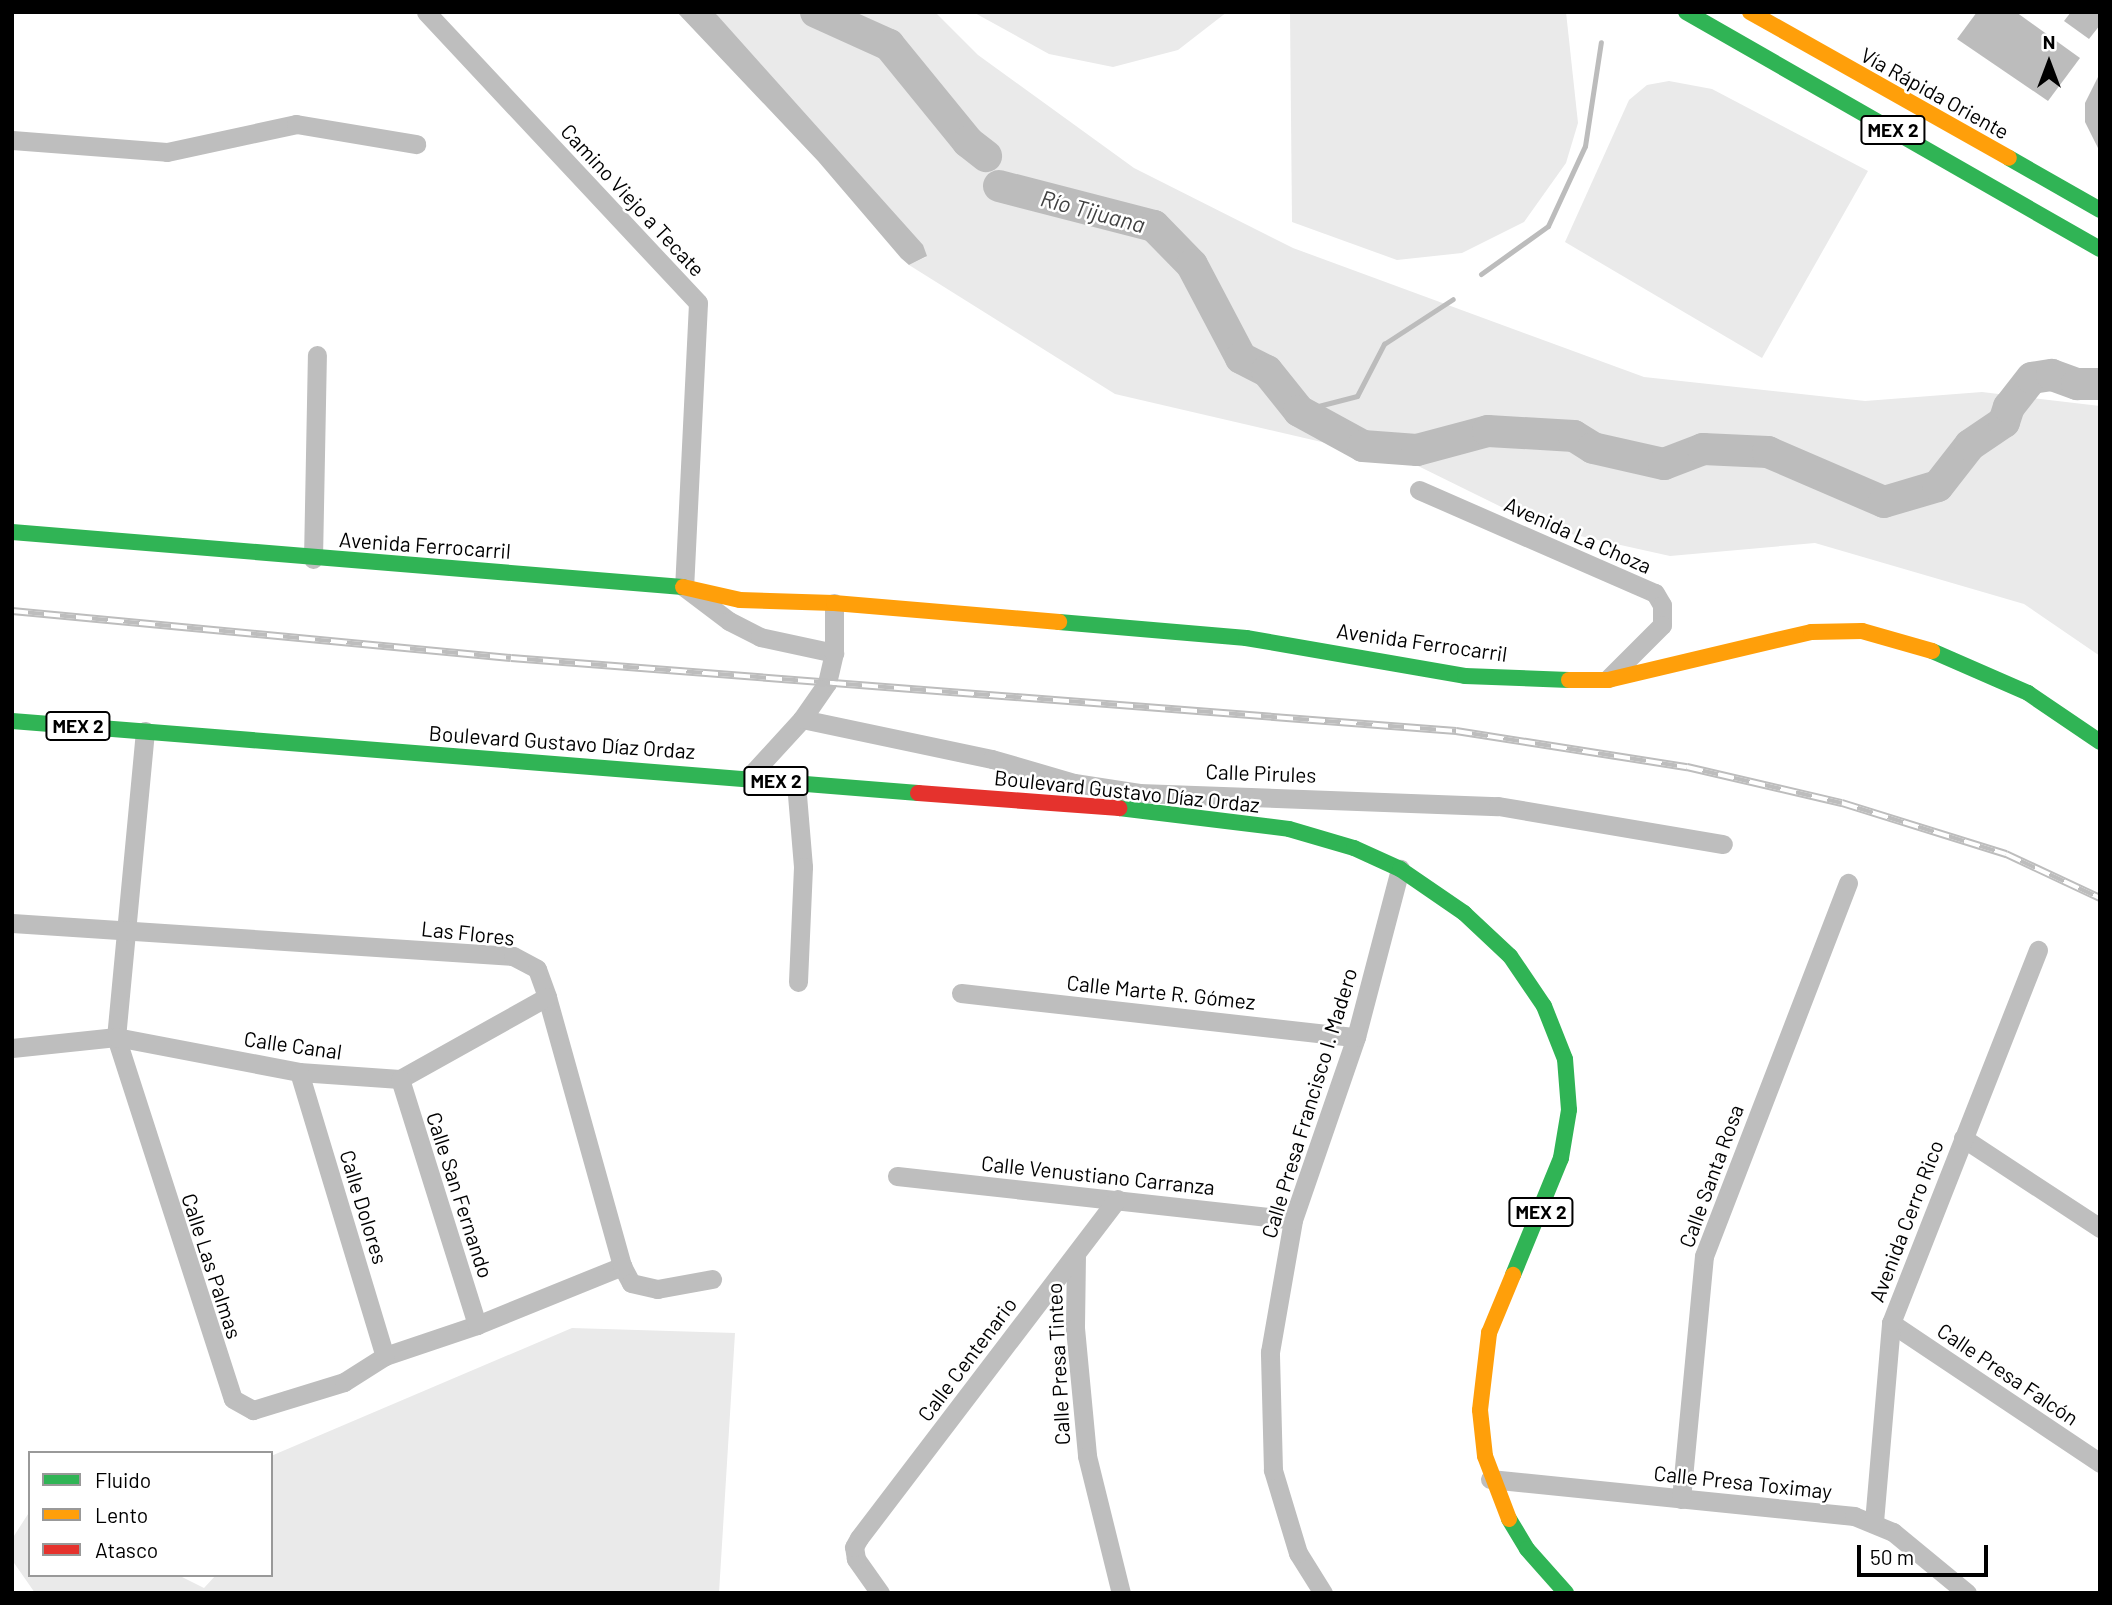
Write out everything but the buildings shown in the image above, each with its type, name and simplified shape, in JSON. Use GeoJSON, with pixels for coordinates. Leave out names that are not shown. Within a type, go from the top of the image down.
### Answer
{"type":"FeatureCollection","features":[{"type":"Feature","properties":{"kind":"main road","name":"MEX 2"},"geometry":{"type":"LineString","coordinates":[[1686,12],[2100,248]]}},
{"type":"Feature","properties":{"kind":"main road","name":"Vía Rápida Oriente"},"geometry":{"type":"LineString","coordinates":[[1750,12],[2100,210]]}},
{"type":"Feature","properties":{"kind":"main road","name":"Avenida Ferrocarril"},"geometry":{"type":"LineString","coordinates":[[12,532],[313,559],[684,587],[740,600],[834,603],[1246,638],[1465,676],[1608,680],[1811,632],[1862,631],[1950,656],[2028,693],[2100,742]]}},
{"type":"Feature","properties":{"kind":"main road","name":"Boulevard Gustavo Díaz Ordaz"},"geometry":{"type":"LineString","coordinates":[[12,721],[796,783],[1139,802],[1289,829],[1354,848],[1400,869],[1464,913],[1510,956],[1544,1006],[1565,1059],[1569,1110],[1561,1158],[1489,1333],[1484,1357],[1480,1410],[1490,1479],[1512,1527],[1566,1593]]}},
{"type":"Feature","properties":{"kind":"street","name":"Camino Viejo a Tecate"},"geometry":{"type":"LineString","coordinates":[[426,12],[698,303],[684,587]]}},
{"type":"Feature","properties":{"kind":"street"},"geometry":{"type":"LineString","coordinates":[[12,140],[167,152],[296,124],[415,144]]}},
{"type":"Feature","properties":{"kind":"street"},"geometry":{"type":"LineString","coordinates":[[313,559],[317,355]]}},
{"type":"Feature","properties":{"kind":"street","name":"Avenida La Choza"},"geometry":{"type":"LineString","coordinates":[[1419,491],[1655,593],[1662,606],[1662,625],[1608,680]]}},
{"type":"Feature","properties":{"kind":"street"},"geometry":{"type":"LineString","coordinates":[[684,587],[729,621],[761,637],[834,653]]}},
{"type":"Feature","properties":{"kind":"street"},"geometry":{"type":"LineString","coordinates":[[748,778],[802,719],[827,683],[834,653],[834,603]]}},
{"type":"Feature","properties":{"kind":"street","name":"Calle Pirules"},"geometry":{"type":"LineString","coordinates":[[802,719],[992,759],[1139,802],[1498,806],[1723,844]]}},
{"type":"Feature","properties":{"kind":"street","name":"Calle Las Palmas"},"geometry":{"type":"LineString","coordinates":[[145,730],[116,1037],[233,1399],[253,1410],[344,1382],[385,1356],[477,1325],[622,1266]]}},
{"type":"Feature","properties":{"kind":"street"},"geometry":{"type":"LineString","coordinates":[[796,783],[803,867],[798,982]]}},
{"type":"Feature","properties":{"kind":"street","name":"Calle Presa Francisco I. Madero"},"geometry":{"type":"LineString","coordinates":[[1323,1593],[1298,1553],[1273,1470],[1270,1352],[1293,1220],[1356,1037],[1400,869]]}},
{"type":"Feature","properties":{"kind":"street","name":"Calle Santa Rosa"},"geometry":{"type":"LineString","coordinates":[[1681,1499],[1704,1256],[1848,883]]}},
{"type":"Feature","properties":{"kind":"street","name":"Las Flores"},"geometry":{"type":"LineString","coordinates":[[12,923],[513,956],[537,970],[547,997],[622,1266]]}},
{"type":"Feature","properties":{"kind":"street","name":"Avenida Cerro Rico"},"geometry":{"type":"LineString","coordinates":[[1874,1522],[1891,1323],[2038,950]]}},
{"type":"Feature","properties":{"kind":"street","name":"Calle Marte R. Gómez"},"geometry":{"type":"LineString","coordinates":[[961,993],[1356,1037]]}},
{"type":"Feature","properties":{"kind":"street"},"geometry":{"type":"LineString","coordinates":[[400,1079],[547,997]]}},
{"type":"Feature","properties":{"kind":"street","name":"Calle Canal"},"geometry":{"type":"LineString","coordinates":[[12,1048],[116,1037],[299,1072],[400,1079]]}},
{"type":"Feature","properties":{"kind":"street","name":"Calle Dolores"},"geometry":{"type":"LineString","coordinates":[[299,1072],[385,1356]]}},
{"type":"Feature","properties":{"kind":"street","name":"Calle San Fernando"},"geometry":{"type":"LineString","coordinates":[[400,1079],[477,1325]]}},
{"type":"Feature","properties":{"kind":"street"},"geometry":{"type":"LineString","coordinates":[[1963,1138],[2100,1228]]}},
{"type":"Feature","properties":{"kind":"street","name":"Calle Venustiano Carranza"},"geometry":{"type":"LineString","coordinates":[[897,1176],[1293,1220]]}},
{"type":"Feature","properties":{"kind":"street","name":"Calle Centenario"},"geometry":{"type":"LineString","coordinates":[[880,1593],[856,1559],[854,1547],[1118,1199]]}},
{"type":"Feature","properties":{"kind":"street","name":"Calle Presa Tinteo"},"geometry":{"type":"LineString","coordinates":[[1076,1254],[1075,1328],[1087,1456],[1121,1593]]}},
{"type":"Feature","properties":{"kind":"street"},"geometry":{"type":"LineString","coordinates":[[622,1266],[631,1283],[642,1288],[712,1279]]}},
{"type":"Feature","properties":{"kind":"street","name":"Calle Presa Falcón"},"geometry":{"type":"LineString","coordinates":[[1891,1323],[2098,1457]]}},
{"type":"Feature","properties":{"kind":"street","name":"Calle Presa Toximay"},"geometry":{"type":"LineString","coordinates":[[1490,1479],[1874,1522],[1917,1550],[1967,1593]]}},
{"type":"Feature","properties":{"kind":"shaded area"},"geometry":{"type":"Polygon","coordinates":[[[677,12],[714,12],[923,245],[927,256],[909,265],[901,258],[818,161],[677,12]]]}},
{"type":"Feature","properties":{"kind":"shaded area"},"geometry":{"type":"Polygon","coordinates":[[[714,12],[935,12],[978,55],[1134,168],[1293,248],[1644,377],[1865,401],[1982,392],[2100,406],[2100,656],[2024,604],[1815,543],[1670,556],[1544,528],[1412,463],[1115,394],[909,265],[926,257],[714,12]]]}},
{"type":"Feature","properties":{"kind":"shaded area"},"geometry":{"type":"Polygon","coordinates":[[[973,12],[1227,12],[1178,50],[1113,67],[1049,54],[973,12]]]}},
{"type":"Feature","properties":{"kind":"shaded area"},"geometry":{"type":"Polygon","coordinates":[[[1290,12],[1566,12],[1578,123],[1566,163],[1524,222],[1462,253],[1397,260],[1292,222],[1290,12]]]}},
{"type":"Feature","properties":{"kind":"shaded area"},"geometry":{"type":"Polygon","coordinates":[[[1977,12],[2016,12],[2080,58],[2048,101],[1957,39],[1977,12]]]}},
{"type":"Feature","properties":{"kind":"shaded area"},"geometry":{"type":"Polygon","coordinates":[[[2071,12],[2100,12],[2100,25],[2089,39],[2064,21],[2071,12]]]}},
{"type":"Feature","properties":{"kind":"shaded area"},"geometry":{"type":"Polygon","coordinates":[[[2100,73],[2100,152],[2085,122],[2085,103],[2100,73]]]}},
{"type":"Feature","properties":{"kind":"shaded area"},"geometry":{"type":"Polygon","coordinates":[[[1669,81],[1712,89],[1868,171],[1762,358],[1565,242],[1629,100],[1647,85],[1669,81]]]}},
{"type":"Feature","properties":{"kind":"shaded area"},"geometry":{"type":"Polygon","coordinates":[[[572,1328],[735,1333],[719,1593],[35,1593],[12,1560],[12,1539],[28,1514],[28,1577],[182,1577],[204,1588],[214,1577],[273,1577],[273,1455],[572,1328]]]}},
{"type":"Feature","properties":{"kind":"waterway","name":"Río Tijuana"},"geometry":{"type":"LineString","coordinates":[[816,12],[889,45],[968,142],[986,156]]}},
{"type":"Feature","properties":{"kind":"waterway"},"geometry":{"type":"LineString","coordinates":[[1481,274],[1548,226],[1585,146],[1601,42]]}},
{"type":"Feature","properties":{"kind":"waterway","name":"Río Tijuana"},"geometry":{"type":"LineString","coordinates":[[999,186],[1154,226],[1192,265],[1241,358],[1267,371],[1299,411],[1363,446],[1417,450],[1488,431],[1574,436],[1593,448],[1664,464],[1703,449],[1768,452],[1884,502],[1938,486],[1970,445],[2004,422],[2009,407],[2032,378],[2052,375],[2077,384],[2100,384]]}},
{"type":"Feature","properties":{"kind":"waterway"},"geometry":{"type":"LineString","coordinates":[[1299,411],[1357,396],[1384,344],[1453,299]]}},
{"type":"Feature","properties":{"kind":"railway"},"geometry":{"type":"LineString","coordinates":[[12,611],[511,658],[1456,731],[1687,767],[1842,803],[2006,854],[2100,898]]}},
{"type":"Feature","properties":{"kind":"traffic: fast"},"geometry":{"type":"LineString","coordinates":[[1686,12],[2100,249]]}},
{"type":"Feature","properties":{"kind":"traffic: fast"},"geometry":{"type":"LineString","coordinates":[[2009,158],[2100,210]]}},
{"type":"Feature","properties":{"kind":"traffic: fast"},"geometry":{"type":"LineString","coordinates":[[12,532],[683,587]]}},
{"type":"Feature","properties":{"kind":"traffic: fast"},"geometry":{"type":"LineString","coordinates":[[1059,622],[1246,638],[1465,676],[1569,680]]}},
{"type":"Feature","properties":{"kind":"traffic: fast"},"geometry":{"type":"LineString","coordinates":[[1932,651],[2028,693],[2100,742]]}},
{"type":"Feature","properties":{"kind":"traffic: fast"},"geometry":{"type":"LineString","coordinates":[[12,721],[918,793]]}},
{"type":"Feature","properties":{"kind":"traffic: fast"},"geometry":{"type":"LineString","coordinates":[[1119,808],[1289,829],[1354,848],[1400,869],[1464,913],[1510,956],[1544,1006],[1565,1059],[1569,1110],[1561,1158],[1513,1275]]}},
{"type":"Feature","properties":{"kind":"traffic: fast"},"geometry":{"type":"LineString","coordinates":[[1509,1519],[1527,1549],[1566,1593]]}},
{"type":"Feature","properties":{"kind":"traffic: slow"},"geometry":{"type":"LineString","coordinates":[[1750,12],[2009,158]]}},
{"type":"Feature","properties":{"kind":"traffic: slow"},"geometry":{"type":"LineString","coordinates":[[683,587],[740,600],[834,603],[1059,622]]}},
{"type":"Feature","properties":{"kind":"traffic: slow"},"geometry":{"type":"LineString","coordinates":[[1569,680],[1608,680],[1811,632],[1862,631],[1932,651]]}},
{"type":"Feature","properties":{"kind":"traffic: slow"},"geometry":{"type":"LineString","coordinates":[[1509,1519],[1485,1456],[1480,1410],[1489,1333],[1513,1275]]}},
{"type":"Feature","properties":{"kind":"traffic: jam"},"geometry":{"type":"LineString","coordinates":[[918,793],[1119,808]]}}]}
